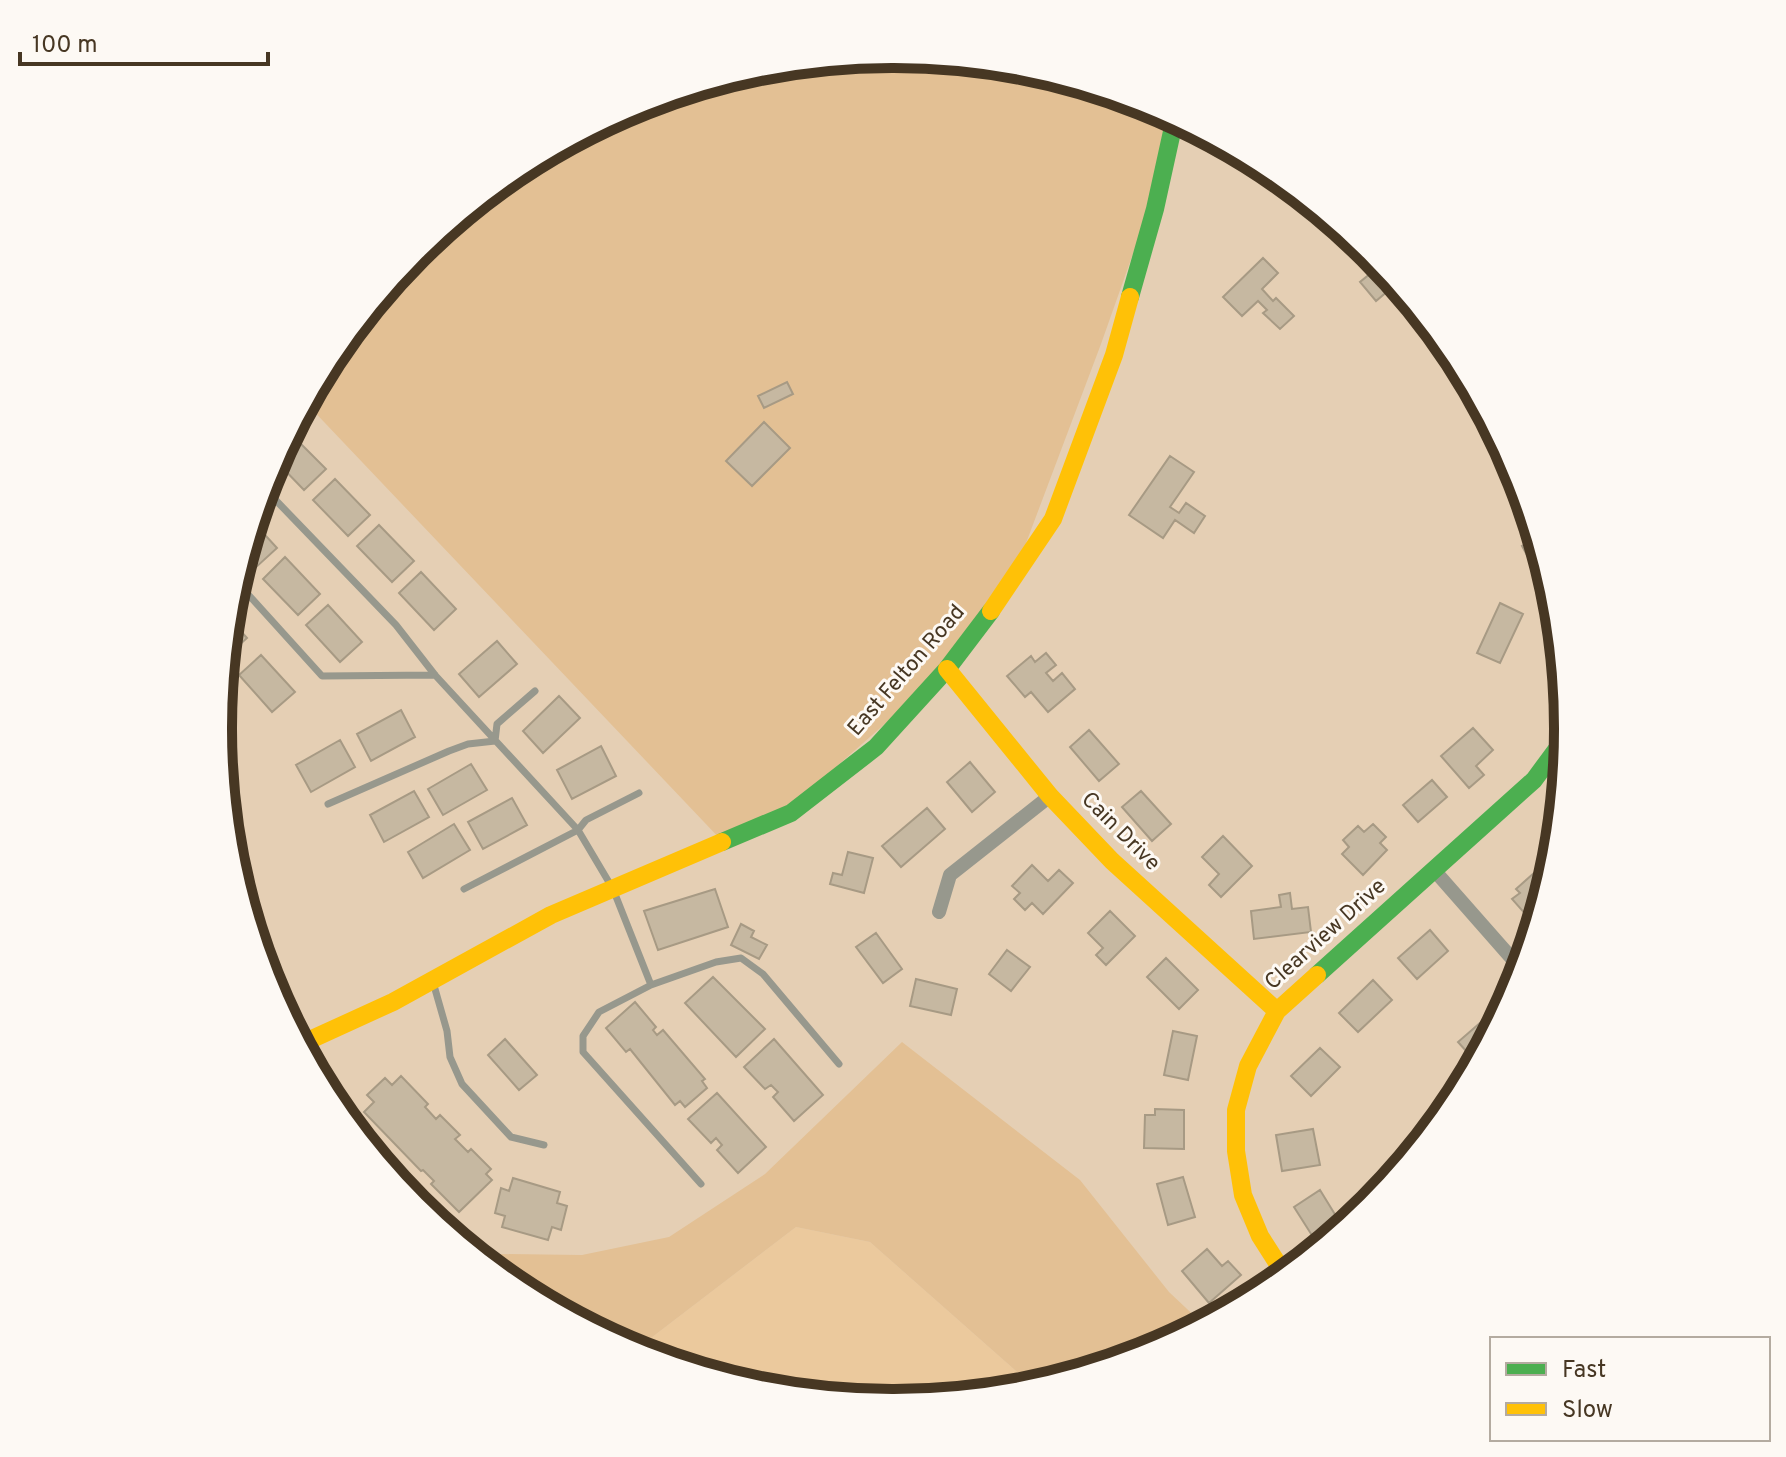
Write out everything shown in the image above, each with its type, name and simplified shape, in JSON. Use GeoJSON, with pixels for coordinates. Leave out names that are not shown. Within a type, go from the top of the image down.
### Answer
{"type":"FeatureCollection","features":[{"type":"Feature","properties":{"kind":"street","name":"East Felton Road"},"geometry":{"type":"LineString","coordinates":[[311,1040],[393,1002],[551,915],[791,813],[876,747],[947,669],[1004,594],[1053,519],[1118,341],[1155,209],[1172,130]]}},
{"type":"Feature","properties":{"kind":"street","name":"Cain Drive"},"geometry":{"type":"LineString","coordinates":[[947,669],[1050,796],[1112,861],[1277,1011]]}},
{"type":"Feature","properties":{"kind":"street","name":"Clearview Drive"},"geometry":{"type":"LineString","coordinates":[[1278,1265],[1260,1236],[1243,1195],[1236,1151],[1236,1110],[1248,1066],[1277,1011],[1534,780],[1553,755]]}},
{"type":"Feature","properties":{"kind":"street"},"geometry":{"type":"LineString","coordinates":[[939,912],[950,875],[1050,796]]}},
{"type":"Feature","properties":{"kind":"street"},"geometry":{"type":"LineString","coordinates":[[1434,870],[1512,958]]}},
{"type":"Feature","properties":{"kind":"lane"},"geometry":{"type":"LineString","coordinates":[[274,499],[396,625],[435,675],[578,830],[613,889],[651,985]]}},
{"type":"Feature","properties":{"kind":"lane"},"geometry":{"type":"LineString","coordinates":[[247,593],[322,676],[435,675]]}},
{"type":"Feature","properties":{"kind":"lane"},"geometry":{"type":"LineString","coordinates":[[495,741],[497,724],[535,691]]}},
{"type":"Feature","properties":{"kind":"lane"},"geometry":{"type":"LineString","coordinates":[[328,804],[449,751],[468,744],[495,741]]}},
{"type":"Feature","properties":{"kind":"lane"},"geometry":{"type":"LineString","coordinates":[[464,889],[578,830],[586,820],[639,793]]}},
{"type":"Feature","properties":{"kind":"lane"},"geometry":{"type":"LineString","coordinates":[[701,1184],[583,1052],[583,1036],[599,1012],[651,985],[716,962],[741,958],[763,974],[839,1064]]}},
{"type":"Feature","properties":{"kind":"lane"},"geometry":{"type":"LineString","coordinates":[[433,980],[447,1031],[450,1057],[462,1084],[511,1137],[544,1145]]}},
{"type":"Feature","properties":{"kind":"shaded area"},"geometry":{"type":"Polygon","coordinates":[[[850,69],[936,69],[1022,81],[1064,91],[1105,103],[1170,129],[1164,166],[1017,567],[947,669],[794,804],[723,842],[314,411],[321,398],[369,326],[396,293],[426,261],[491,204],[563,156],[640,118],[681,103],[764,81],[807,74],[850,69]]]}},
{"type":"Feature","properties":{"kind":"shaded area"},"geometry":{"type":"Polygon","coordinates":[[[902,1042],[1080,1180],[1169,1292],[1194,1316],[1105,1354],[1022,1376],[870,1242],[796,1227],[647,1341],[563,1301],[491,1253],[461,1228],[499,1254],[582,1255],[669,1237],[765,1174],[902,1042]]]}},
{"type":"Feature","properties":{"kind":"shaded area"},"geometry":{"type":"Polygon","coordinates":[[[796,1227],[870,1242],[1022,1376],[936,1388],[850,1388],[764,1376],[647,1341],[796,1227]]]}},
{"type":"Feature","properties":{"kind":"building"},"geometry":{"type":"Polygon","coordinates":[[[1263,258],[1278,273],[1262,289],[1294,316],[1280,329],[1263,313],[1267,310],[1258,301],[1242,316],[1223,297],[1263,258]]]}},
{"type":"Feature","properties":{"kind":"building"},"geometry":{"type":"Polygon","coordinates":[[[1371,273],[1388,291],[1376,301],[1360,282],[1371,273]]]}},
{"type":"Feature","properties":{"kind":"building"},"geometry":{"type":"Polygon","coordinates":[[[787,382],[793,394],[764,408],[758,396],[787,382]]]}},
{"type":"Feature","properties":{"kind":"building"},"geometry":{"type":"Polygon","coordinates":[[[764,422],[790,448],[752,486],[726,461],[764,422]]]}},
{"type":"Feature","properties":{"kind":"building"},"geometry":{"type":"Polygon","coordinates":[[[299,442],[326,469],[304,490],[285,471],[299,442]]]}},
{"type":"Feature","properties":{"kind":"building"},"geometry":{"type":"Polygon","coordinates":[[[1170,456],[1194,472],[1170,507],[1179,513],[1186,503],[1205,516],[1194,533],[1175,520],[1163,538],[1129,515],[1170,456]]]}},
{"type":"Feature","properties":{"kind":"building"},"geometry":{"type":"Polygon","coordinates":[[[335,479],[370,515],[348,536],[313,500],[335,479]]]}},
{"type":"Feature","properties":{"kind":"building"},"geometry":{"type":"Polygon","coordinates":[[[379,525],[414,561],[392,582],[357,546],[379,525]]]}},
{"type":"Feature","properties":{"kind":"building"},"geometry":{"type":"Polygon","coordinates":[[[263,533],[277,548],[254,569],[255,558],[263,533]]]}},
{"type":"Feature","properties":{"kind":"building"},"geometry":{"type":"Polygon","coordinates":[[[1527,544],[1533,567],[1522,546],[1527,544]]]}},
{"type":"Feature","properties":{"kind":"building"},"geometry":{"type":"Polygon","coordinates":[[[285,557],[320,594],[298,615],[263,579],[285,557]]]}},
{"type":"Feature","properties":{"kind":"building"},"geometry":{"type":"Polygon","coordinates":[[[421,572],[456,609],[434,630],[399,593],[421,572]]]}},
{"type":"Feature","properties":{"kind":"building"},"geometry":{"type":"Polygon","coordinates":[[[1500,603],[1523,614],[1500,663],[1477,653],[1500,603]]]}},
{"type":"Feature","properties":{"kind":"building"},"geometry":{"type":"Polygon","coordinates":[[[328,605],[362,642],[340,662],[306,625],[328,605]]]}},
{"type":"Feature","properties":{"kind":"building"},"geometry":{"type":"Polygon","coordinates":[[[240,630],[247,638],[238,647],[240,630]]]}},
{"type":"Feature","properties":{"kind":"building"},"geometry":{"type":"Polygon","coordinates":[[[497,641],[517,664],[479,697],[459,674],[497,641]]]}},
{"type":"Feature","properties":{"kind":"building"},"geometry":{"type":"Polygon","coordinates":[[[1046,653],[1056,665],[1046,673],[1053,681],[1062,673],[1075,689],[1048,712],[1031,692],[1025,697],[1007,676],[1031,656],[1035,662],[1046,653]]]}},
{"type":"Feature","properties":{"kind":"building"},"geometry":{"type":"Polygon","coordinates":[[[261,655],[295,692],[272,712],[239,675],[261,655]]]}},
{"type":"Feature","properties":{"kind":"building"},"geometry":{"type":"Polygon","coordinates":[[[559,696],[580,718],[543,753],[523,731],[559,696]]]}},
{"type":"Feature","properties":{"kind":"building"},"geometry":{"type":"Polygon","coordinates":[[[401,710],[415,737],[371,761],[357,734],[401,710]]]}},
{"type":"Feature","properties":{"kind":"building"},"geometry":{"type":"Polygon","coordinates":[[[1473,728],[1493,750],[1476,766],[1484,775],[1469,788],[1441,756],[1473,728]]]}},
{"type":"Feature","properties":{"kind":"building"},"geometry":{"type":"Polygon","coordinates":[[[1089,730],[1119,764],[1099,781],[1070,747],[1089,730]]]}},
{"type":"Feature","properties":{"kind":"building"},"geometry":{"type":"Polygon","coordinates":[[[340,740],[355,767],[311,792],[296,765],[340,740]]]}},
{"type":"Feature","properties":{"kind":"building"},"geometry":{"type":"Polygon","coordinates":[[[601,746],[616,776],[572,799],[557,770],[601,746]]]}},
{"type":"Feature","properties":{"kind":"building"},"geometry":{"type":"Polygon","coordinates":[[[970,762],[995,792],[972,812],[947,782],[970,762]]]}},
{"type":"Feature","properties":{"kind":"building"},"geometry":{"type":"Polygon","coordinates":[[[471,764],[487,790],[443,815],[428,789],[471,764]]]}},
{"type":"Feature","properties":{"kind":"building"},"geometry":{"type":"Polygon","coordinates":[[[1432,780],[1447,797],[1418,822],[1403,805],[1432,780]]]}},
{"type":"Feature","properties":{"kind":"building"},"geometry":{"type":"Polygon","coordinates":[[[414,791],[429,817],[384,842],[370,815],[414,791]]]}},
{"type":"Feature","properties":{"kind":"building"},"geometry":{"type":"Polygon","coordinates":[[[1141,791],[1171,824],[1152,841],[1122,807],[1141,791]]]}},
{"type":"Feature","properties":{"kind":"building"},"geometry":{"type":"Polygon","coordinates":[[[512,798],[527,825],[483,849],[468,822],[512,798]]]}},
{"type":"Feature","properties":{"kind":"building"},"geometry":{"type":"Polygon","coordinates":[[[927,808],[945,829],[901,867],[882,846],[927,808]]]}},
{"type":"Feature","properties":{"kind":"building"},"geometry":{"type":"Polygon","coordinates":[[[454,824],[470,850],[423,878],[408,852],[454,824]]]}},
{"type":"Feature","properties":{"kind":"building"},"geometry":{"type":"Polygon","coordinates":[[[1373,824],[1386,837],[1380,843],[1387,850],[1363,875],[1342,854],[1349,847],[1343,840],[1358,826],[1364,832],[1373,824]]]}},
{"type":"Feature","properties":{"kind":"building"},"geometry":{"type":"Polygon","coordinates":[[[1223,836],[1252,866],[1221,897],[1209,885],[1219,874],[1202,857],[1223,836]]]}},
{"type":"Feature","properties":{"kind":"building"},"geometry":{"type":"Polygon","coordinates":[[[848,852],[873,858],[864,893],[830,884],[833,873],[842,875],[848,852]]]}},
{"type":"Feature","properties":{"kind":"building"},"geometry":{"type":"Polygon","coordinates":[[[1032,865],[1048,881],[1059,870],[1073,883],[1043,914],[1032,903],[1025,910],[1014,899],[1020,893],[1012,886],[1032,865]]]}},
{"type":"Feature","properties":{"kind":"building"},"geometry":{"type":"Polygon","coordinates":[[[1538,870],[1526,915],[1512,899],[1520,893],[1516,889],[1538,870]]]}},
{"type":"Feature","properties":{"kind":"building"},"geometry":{"type":"Polygon","coordinates":[[[715,889],[728,927],[658,950],[644,911],[715,889]]]}},
{"type":"Feature","properties":{"kind":"building"},"geometry":{"type":"Polygon","coordinates":[[[1290,893],[1292,909],[1308,907],[1311,932],[1254,939],[1251,911],[1281,907],[1279,895],[1290,893]]]}},
{"type":"Feature","properties":{"kind":"building"},"geometry":{"type":"Polygon","coordinates":[[[1110,911],[1135,936],[1106,965],[1096,955],[1103,948],[1088,933],[1110,911]]]}},
{"type":"Feature","properties":{"kind":"building"},"geometry":{"type":"Polygon","coordinates":[[[741,924],[754,931],[751,937],[767,945],[759,959],[731,945],[741,924]]]}},
{"type":"Feature","properties":{"kind":"building"},"geometry":{"type":"Polygon","coordinates":[[[1430,930],[1448,951],[1417,979],[1398,958],[1430,930]]]}},
{"type":"Feature","properties":{"kind":"building"},"geometry":{"type":"Polygon","coordinates":[[[876,933],[902,969],[883,983],[856,947],[876,933]]]}},
{"type":"Feature","properties":{"kind":"building"},"geometry":{"type":"Polygon","coordinates":[[[1007,950],[1030,967],[1011,991],[989,974],[1007,950]]]}},
{"type":"Feature","properties":{"kind":"building"},"geometry":{"type":"Polygon","coordinates":[[[1166,958],[1198,990],[1179,1009],[1147,977],[1166,958]]]}},
{"type":"Feature","properties":{"kind":"building"},"geometry":{"type":"Polygon","coordinates":[[[713,977],[765,1029],[736,1057],[685,1003],[713,977]]]}},
{"type":"Feature","properties":{"kind":"building"},"geometry":{"type":"Polygon","coordinates":[[[916,979],[957,989],[951,1015],[910,1006],[916,979]]]}},
{"type":"Feature","properties":{"kind":"building"},"geometry":{"type":"Polygon","coordinates":[[[1373,980],[1392,1000],[1358,1032],[1339,1013],[1373,980]]]}},
{"type":"Feature","properties":{"kind":"building"},"geometry":{"type":"Polygon","coordinates":[[[635,1002],[656,1027],[653,1030],[657,1035],[663,1030],[705,1079],[702,1081],[707,1088],[685,1107],[680,1101],[675,1105],[630,1049],[626,1052],[606,1028],[635,1002]]]}},
{"type":"Feature","properties":{"kind":"building"},"geometry":{"type":"Polygon","coordinates":[[[1480,1023],[1482,1026],[1468,1053],[1458,1042],[1480,1023]]]}},
{"type":"Feature","properties":{"kind":"building"},"geometry":{"type":"Polygon","coordinates":[[[1173,1031],[1197,1036],[1188,1080],[1164,1075],[1173,1031]]]}},
{"type":"Feature","properties":{"kind":"building"},"geometry":{"type":"Polygon","coordinates":[[[505,1039],[537,1075],[519,1090],[488,1055],[505,1039]]]}},
{"type":"Feature","properties":{"kind":"building"},"geometry":{"type":"Polygon","coordinates":[[[774,1039],[823,1095],[794,1121],[773,1097],[778,1092],[771,1085],[765,1089],[744,1067],[774,1039]]]}},
{"type":"Feature","properties":{"kind":"building"},"geometry":{"type":"Polygon","coordinates":[[[1320,1048],[1340,1067],[1311,1096],[1291,1076],[1320,1048]]]}},
{"type":"Feature","properties":{"kind":"building"},"geometry":{"type":"Polygon","coordinates":[[[401,1076],[428,1104],[425,1107],[436,1119],[440,1115],[460,1135],[455,1139],[468,1152],[471,1149],[491,1169],[486,1174],[492,1180],[459,1212],[431,1184],[434,1181],[364,1112],[374,1102],[367,1095],[385,1078],[392,1085],[401,1076]]]}},
{"type":"Feature","properties":{"kind":"building"},"geometry":{"type":"Polygon","coordinates":[[[717,1093],[766,1147],[738,1173],[717,1150],[722,1145],[716,1138],[711,1143],[688,1119],[717,1093]]]}},
{"type":"Feature","properties":{"kind":"building"},"geometry":{"type":"Polygon","coordinates":[[[1155,1109],[1184,1110],[1184,1149],[1144,1148],[1145,1115],[1155,1115],[1155,1109]]]}},
{"type":"Feature","properties":{"kind":"building"},"geometry":{"type":"Polygon","coordinates":[[[1313,1129],[1320,1165],[1282,1171],[1276,1135],[1313,1129]]]}},
{"type":"Feature","properties":{"kind":"building"},"geometry":{"type":"Polygon","coordinates":[[[1183,1177],[1195,1217],[1168,1225],[1157,1184],[1183,1177]]]}},
{"type":"Feature","properties":{"kind":"building"},"geometry":{"type":"Polygon","coordinates":[[[513,1178],[560,1192],[557,1203],[567,1206],[561,1230],[552,1227],[548,1240],[502,1227],[505,1216],[495,1213],[501,1188],[509,1191],[513,1178]]]}},
{"type":"Feature","properties":{"kind":"building"},"geometry":{"type":"Polygon","coordinates":[[[1320,1190],[1337,1217],[1313,1237],[1294,1207],[1320,1190]]]}},
{"type":"Feature","properties":{"kind":"building"},"geometry":{"type":"Polygon","coordinates":[[[1207,1249],[1222,1266],[1228,1261],[1241,1275],[1209,1303],[1182,1271],[1207,1249]]]}},
{"type":"Feature","properties":{"kind":"traffic: fast"},"geometry":{"type":"LineString","coordinates":[[1130,297],[1155,209],[1172,130]]}},
{"type":"Feature","properties":{"kind":"traffic: fast"},"geometry":{"type":"LineString","coordinates":[[722,842],[791,813],[876,747],[947,669],[991,611]]}},
{"type":"Feature","properties":{"kind":"traffic: fast"},"geometry":{"type":"LineString","coordinates":[[1317,975],[1534,780],[1553,755]]}},
{"type":"Feature","properties":{"kind":"traffic: slow"},"geometry":{"type":"LineString","coordinates":[[991,611],[1053,519],[1114,355],[1130,297]]}},
{"type":"Feature","properties":{"kind":"traffic: slow"},"geometry":{"type":"LineString","coordinates":[[947,669],[1050,796],[1112,861],[1277,1011]]}},
{"type":"Feature","properties":{"kind":"traffic: slow"},"geometry":{"type":"LineString","coordinates":[[311,1040],[393,1002],[551,915],[722,842]]}},
{"type":"Feature","properties":{"kind":"traffic: slow"},"geometry":{"type":"LineString","coordinates":[[1278,1265],[1260,1236],[1243,1195],[1236,1151],[1236,1110],[1248,1066],[1277,1011],[1317,975]]}}]}
